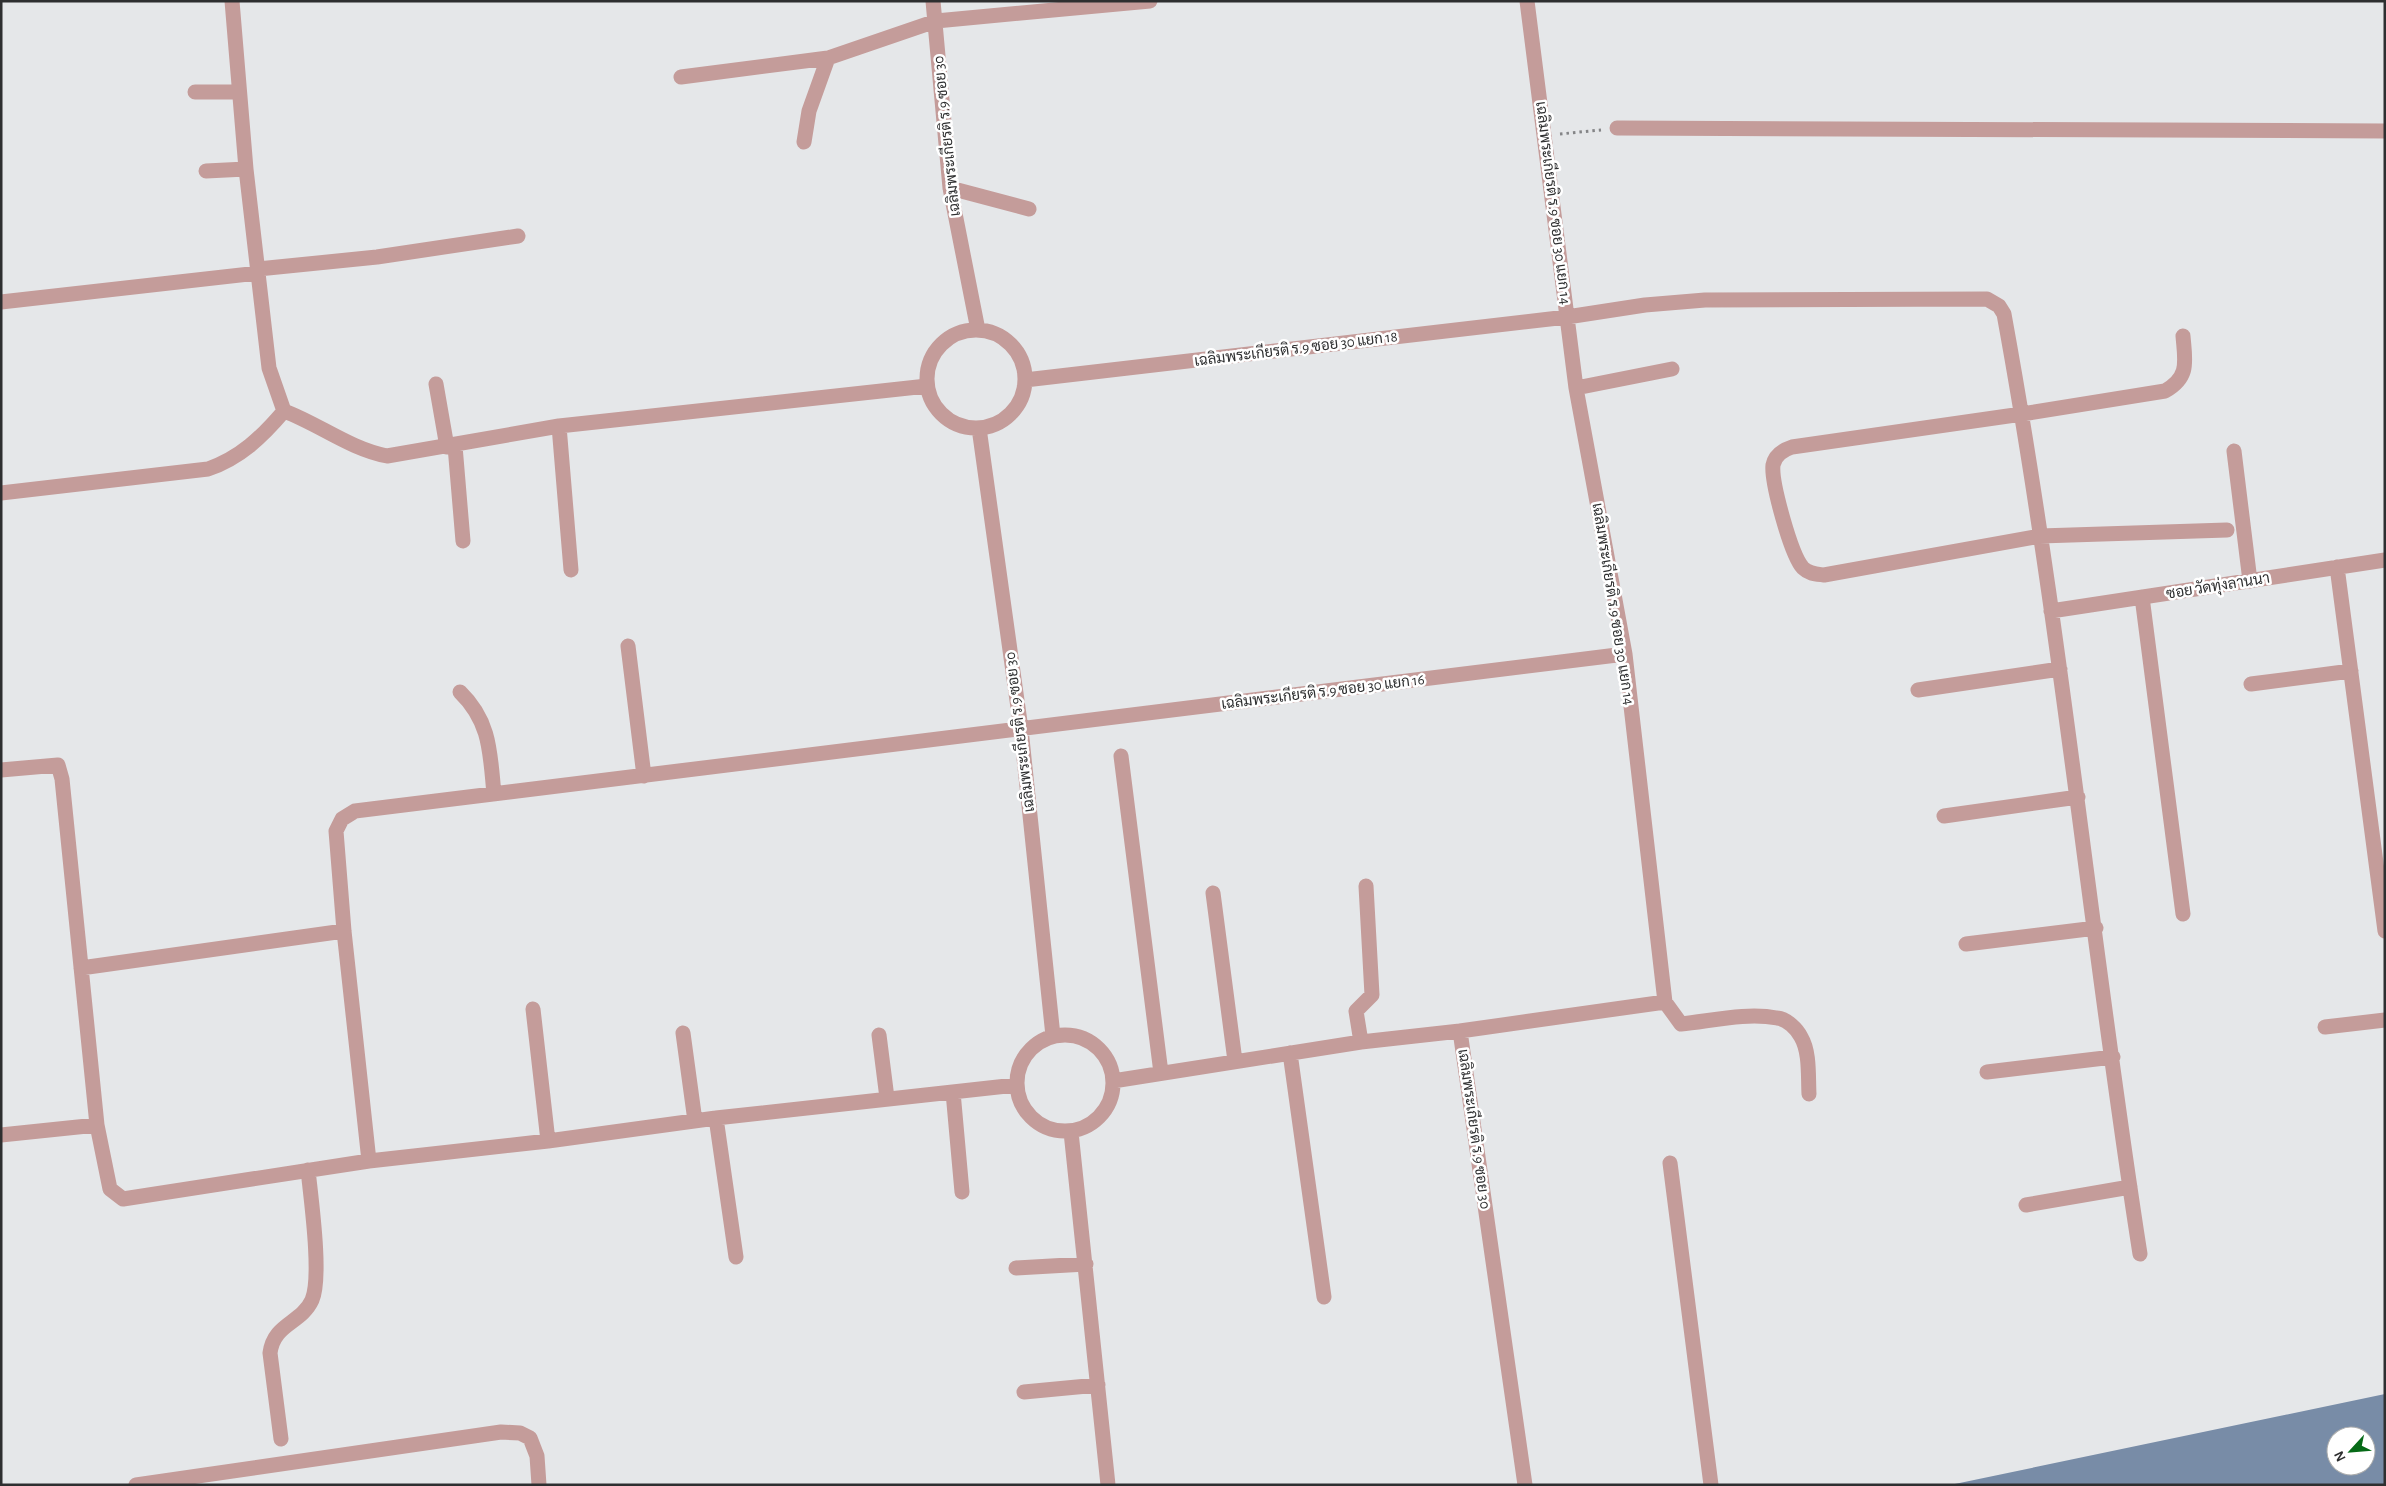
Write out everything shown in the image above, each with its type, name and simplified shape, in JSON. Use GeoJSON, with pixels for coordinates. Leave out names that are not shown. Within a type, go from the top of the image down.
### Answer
{"type":"FeatureCollection","features":[{"type":"Feature","properties":{"kind":"street"},"geometry":{"type":"LineString","coordinates":[[232,1],[246,169],[269,368],[284,411],[305,419],[368,452],[387,456],[451,447],[559,426],[927,386]]}},
{"type":"Feature","properties":{"kind":"street","name":"เฉลิมพระเกียรติ ร.9 ซอย 30"},"geometry":{"type":"LineString","coordinates":[[932,1],[936,21],[950,188],[978,330]]}},
{"type":"Feature","properties":{"kind":"street"},"geometry":{"type":"LineString","coordinates":[[681,77],[828,58],[936,21],[1150,1]]}},
{"type":"Feature","properties":{"kind":"street","name":"เฉลิมพระเกียรติ ร.9 ซอย 30 แยก 14"},"geometry":{"type":"LineString","coordinates":[[1527,1],[1576,388],[1625,654],[1665,1002]]}},
{"type":"Feature","properties":{"kind":"street"},"geometry":{"type":"LineString","coordinates":[[804,142],[809,111],[828,58]]}},
{"type":"Feature","properties":{"kind":"street"},"geometry":{"type":"LineString","coordinates":[[195,92],[239,92]]}},
{"type":"Feature","properties":{"kind":"street"},"geometry":{"type":"LineString","coordinates":[[1617,128],[2385,131]]}},
{"type":"Feature","properties":{"kind":"street"},"geometry":{"type":"LineString","coordinates":[[206,171],[246,169]]}},
{"type":"Feature","properties":{"kind":"street"},"geometry":{"type":"LineString","coordinates":[[950,188],[1029,209]]}},
{"type":"Feature","properties":{"kind":"street"},"geometry":{"type":"LineString","coordinates":[[1,302],[378,257],[518,236]]}},
{"type":"Feature","properties":{"kind":"street","name":"เฉลิมพระเกียรติ ร.9 ซอย 30 แยก 18"},"geometry":{"type":"LineString","coordinates":[[1025,380],[1567,317],[1645,305],[1705,300],[1987,299],[1999,306],[2004,314],[2022,414],[2060,669],[2140,1254]]}},
{"type":"Feature","properties":{"kind":"street"},"geometry":{"type":"LineString","coordinates":[[978,330],[986,330],[1002,336],[1014,348],[1023,363],[1025,380],[1023,395],[1011,413],[993,426],[979,428],[964,427],[951,422],[940,413],[931,401],[927,386],[927,370],[932,356],[941,343],[954,334],[978,330]]}},
{"type":"Feature","properties":{"kind":"street"},"geometry":{"type":"LineString","coordinates":[[2183,336],[2185,367],[2182,379],[2165,390],[2022,414],[1792,447],[1779,454],[1774,463],[1773,477],[1794,554],[1803,568],[1811,574],[1824,575],[2040,536],[2227,530]]}},
{"type":"Feature","properties":{"kind":"street"},"geometry":{"type":"LineString","coordinates":[[1576,388],[1672,369]]}},
{"type":"Feature","properties":{"kind":"street"},"geometry":{"type":"LineString","coordinates":[[436,384],[451,447],[463,541]]}},
{"type":"Feature","properties":{"kind":"street"},"geometry":{"type":"LineString","coordinates":[[1,493],[208,469],[221,465],[249,448],[284,411]]}},
{"type":"Feature","properties":{"kind":"street"},"geometry":{"type":"LineString","coordinates":[[559,426],[571,570]]}},
{"type":"Feature","properties":{"kind":"street","name":"เฉลิมพระเกียรติ ร.9 ซอย 30"},"geometry":{"type":"LineString","coordinates":[[979,428],[1021,729],[1053,1036]]}},
{"type":"Feature","properties":{"kind":"street"},"geometry":{"type":"LineString","coordinates":[[2234,451],[2250,581]]}},
{"type":"Feature","properties":{"kind":"street","name":"ซอย วัดทุ่งลานนา"},"geometry":{"type":"LineString","coordinates":[[2051,611],[2385,560]]}},
{"type":"Feature","properties":{"kind":"street"},"geometry":{"type":"LineString","coordinates":[[2337,567],[2350,670],[2382,881],[2385,931]]}},
{"type":"Feature","properties":{"kind":"street"},"geometry":{"type":"LineString","coordinates":[[2142,597],[2183,914]]}},
{"type":"Feature","properties":{"kind":"street"},"geometry":{"type":"LineString","coordinates":[[628,646],[644,776]]}},
{"type":"Feature","properties":{"kind":"street","name":"เฉลิมพระเกียรติ ร.9 ซอย 30 แยก 16"},"geometry":{"type":"LineString","coordinates":[[370,1161],[344,931],[336,831],[342,819],[355,811],[1625,654]]}},
{"type":"Feature","properties":{"kind":"street"},"geometry":{"type":"LineString","coordinates":[[1918,690],[2060,669]]}},
{"type":"Feature","properties":{"kind":"street"},"geometry":{"type":"LineString","coordinates":[[2251,684],[2350,670]]}},
{"type":"Feature","properties":{"kind":"street"},"geometry":{"type":"LineString","coordinates":[[460,692],[479,714],[486,732],[494,794]]}},
{"type":"Feature","properties":{"kind":"street"},"geometry":{"type":"LineString","coordinates":[[1121,756],[1162,1073]]}},
{"type":"Feature","properties":{"kind":"street"},"geometry":{"type":"LineString","coordinates":[[1,770],[58,764],[62,780],[97,1125],[110,1189],[123,1199],[370,1161],[548,1141],[716,1118],[1016,1085]]}},
{"type":"Feature","properties":{"kind":"street"},"geometry":{"type":"LineString","coordinates":[[1944,816],[2078,798]]}},
{"type":"Feature","properties":{"kind":"street"},"geometry":{"type":"LineString","coordinates":[[1361,1042],[1356,1011],[1372,995],[1366,886]]}},
{"type":"Feature","properties":{"kind":"street"},"geometry":{"type":"LineString","coordinates":[[1213,893],[1235,1060]]}},
{"type":"Feature","properties":{"kind":"street"},"geometry":{"type":"LineString","coordinates":[[1966,944],[2096,928]]}},
{"type":"Feature","properties":{"kind":"street"},"geometry":{"type":"LineString","coordinates":[[81,968],[344,931]]}},
{"type":"Feature","properties":{"kind":"street"},"geometry":{"type":"LineString","coordinates":[[1460,1031],[1665,1002],[1681,1024],[1745,1017],[1779,1018],[1791,1025],[1802,1037],[1808,1063],[1809,1094]]}},
{"type":"Feature","properties":{"kind":"street"},"geometry":{"type":"LineString","coordinates":[[533,1009],[548,1141]]}},
{"type":"Feature","properties":{"kind":"street"},"geometry":{"type":"LineString","coordinates":[[2325,1027],[2385,1020]]}},
{"type":"Feature","properties":{"kind":"street","name":"เฉลิมพระเกียรติ ร.9 ซอย 30"},"geometry":{"type":"LineString","coordinates":[[1113,1081],[1235,1060],[1361,1042],[1460,1031],[1525,1485]]}},
{"type":"Feature","properties":{"kind":"street"},"geometry":{"type":"LineString","coordinates":[[683,1033],[695,1121]]}},
{"type":"Feature","properties":{"kind":"street"},"geometry":{"type":"LineString","coordinates":[[879,1035],[887,1098]]}},
{"type":"Feature","properties":{"kind":"street"},"geometry":{"type":"LineString","coordinates":[[1067,1035],[1081,1038],[1093,1044],[1106,1061],[1113,1081],[1108,1104],[1102,1114],[1093,1123],[1071,1132],[1055,1131],[1040,1125],[1028,1115],[1020,1100],[1016,1085],[1017,1074],[1026,1054],[1038,1043],[1053,1036],[1067,1035]]}},
{"type":"Feature","properties":{"kind":"street"},"geometry":{"type":"LineString","coordinates":[[1290,1053],[1324,1297]]}},
{"type":"Feature","properties":{"kind":"street"},"geometry":{"type":"LineString","coordinates":[[1987,1072],[2113,1057]]}},
{"type":"Feature","properties":{"kind":"street"},"geometry":{"type":"LineString","coordinates":[[953,1092],[962,1192]]}},
{"type":"Feature","properties":{"kind":"street"},"geometry":{"type":"LineString","coordinates":[[716,1118],[736,1257]]}},
{"type":"Feature","properties":{"kind":"street"},"geometry":{"type":"LineString","coordinates":[[1,1135],[97,1125]]}},
{"type":"Feature","properties":{"kind":"street"},"geometry":{"type":"LineString","coordinates":[[1071,1132],[1108,1485]]}},
{"type":"Feature","properties":{"kind":"street"},"geometry":{"type":"LineString","coordinates":[[1670,1163],[1711,1485]]}},
{"type":"Feature","properties":{"kind":"street"},"geometry":{"type":"LineString","coordinates":[[282,1439],[270,1353],[272,1341],[281,1329],[298,1316],[311,1302],[317,1282],[308,1170]]}},
{"type":"Feature","properties":{"kind":"street"},"geometry":{"type":"LineString","coordinates":[[2026,1205],[2130,1187]]}},
{"type":"Feature","properties":{"kind":"street"},"geometry":{"type":"LineString","coordinates":[[1016,1268],[1086,1264]]}},
{"type":"Feature","properties":{"kind":"street"},"geometry":{"type":"LineString","coordinates":[[1024,1392],[1098,1384]]}},
{"type":"Feature","properties":{"kind":"street"},"geometry":{"type":"LineString","coordinates":[[136,1485],[501,1432],[520,1433],[530,1438],[537,1456],[540,1485]]}},
{"type":"Feature","properties":{"kind":"path"},"geometry":{"type":"LineString","coordinates":[[1545,135],[1617,128]]}},
{"type":"Feature","properties":{"kind":"water"},"geometry":{"type":"Polygon","coordinates":[[[2385,1394],[2385,1485],[1950,1485],[2385,1394]]]}}]}
